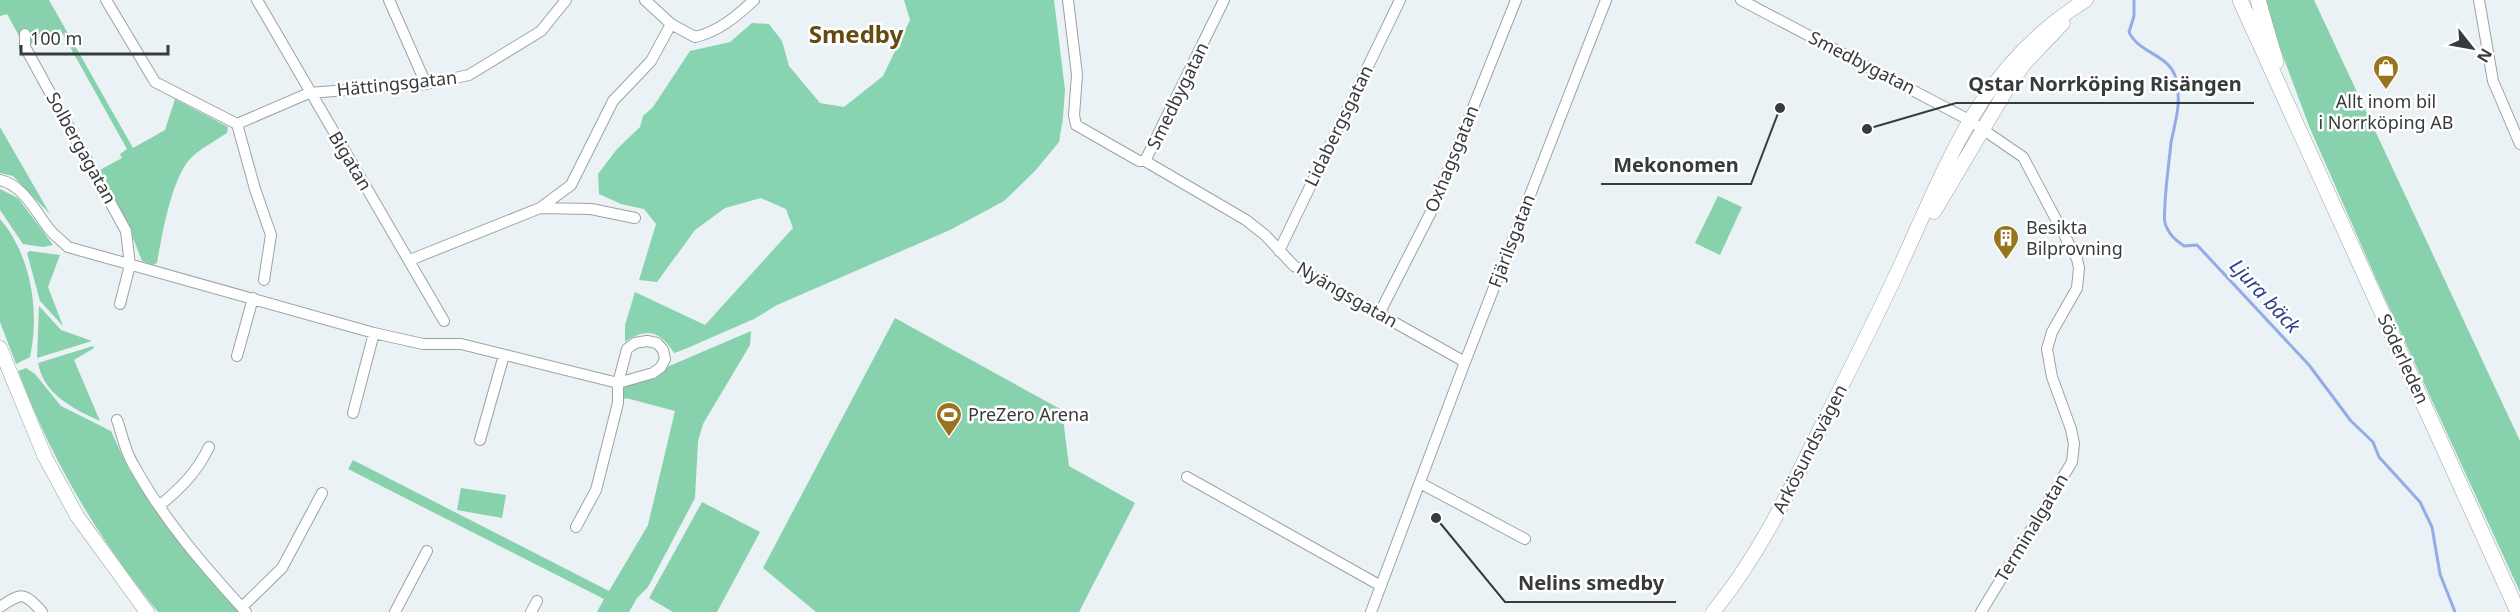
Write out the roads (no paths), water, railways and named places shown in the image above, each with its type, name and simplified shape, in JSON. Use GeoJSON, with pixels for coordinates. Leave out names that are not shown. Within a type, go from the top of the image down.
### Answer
{"type":"FeatureCollection","features":[{"type":"Feature","properties":{"kind":"main road","name":"Arkösundsvägen"},"geometry":{"type":"LineString","coordinates":[[1713,612],[1738,579],[1771,526],[1894,278],[1969,120],[2003,71],[2020,52],[2042,31],[2087,0]]}},
{"type":"Feature","properties":{"kind":"main road","name":"Arkösundsvägen"},"geometry":{"type":"LineString","coordinates":[[1894,278],[1982,128],[2024,64],[2087,0]]}},
{"type":"Feature","properties":{"kind":"main road","name":"Söderleden"},"geometry":{"type":"LineString","coordinates":[[2240,0],[2518,612]]}},
{"type":"Feature","properties":{"kind":"main road","name":"Söderleden"},"geometry":{"type":"LineString","coordinates":[[2249,0],[2278,70]]}},
{"type":"Feature","properties":{"kind":"main road","name":"Söderleden"},"geometry":{"type":"LineString","coordinates":[[2258,0],[2288,106]]}},
{"type":"Feature","properties":{"kind":"main road"},"geometry":{"type":"LineString","coordinates":[[0,348],[45,457],[77,516],[147,612]]}},
{"type":"Feature","properties":{"kind":"street"},"geometry":{"type":"LineString","coordinates":[[106,0],[155,82],[237,124],[255,189],[271,235],[264,280]]}},
{"type":"Feature","properties":{"kind":"street","name":"Bigatan"},"geometry":{"type":"LineString","coordinates":[[257,0],[309,93],[410,260],[444,321]]}},
{"type":"Feature","properties":{"kind":"street"},"geometry":{"type":"LineString","coordinates":[[389,0],[426,84]]}},
{"type":"Feature","properties":{"kind":"street","name":"Hättingsgatan"},"geometry":{"type":"LineString","coordinates":[[237,124],[309,93],[426,84],[469,75],[541,31],[566,0]]}},
{"type":"Feature","properties":{"kind":"street"},"geometry":{"type":"LineString","coordinates":[[645,0],[672,24],[695,37],[707,34],[729,22],[754,0]]}},
{"type":"Feature","properties":{"kind":"street","name":"Smedbygatan"},"geometry":{"type":"LineString","coordinates":[[1068,0],[1077,75],[1074,115],[1076,125],[1139,161],[1145,161],[1224,0]]}},
{"type":"Feature","properties":{"kind":"street","name":"Lidabergsgatan"},"geometry":{"type":"LineString","coordinates":[[1279,251],[1400,0]]}},
{"type":"Feature","properties":{"kind":"street","name":"Oxhagsgatan"},"geometry":{"type":"LineString","coordinates":[[1378,314],[1433,208],[1516,0]]}},
{"type":"Feature","properties":{"kind":"street","name":"Fjärilsgatan"},"geometry":{"type":"LineString","coordinates":[[1371,612],[1465,362],[1606,0]]}},
{"type":"Feature","properties":{"kind":"street","name":"Smedbygatan"},"geometry":{"type":"LineString","coordinates":[[1741,0],[1982,128]]}},
{"type":"Feature","properties":{"kind":"street"},"geometry":{"type":"LineString","coordinates":[[2481,0],[2481,17],[2493,81],[2520,144]]}},
{"type":"Feature","properties":{"kind":"street"},"geometry":{"type":"LineString","coordinates":[[410,260],[540,208],[571,185],[613,101],[651,61],[672,24]]}},
{"type":"Feature","properties":{"kind":"street","name":"Solbergagatan"},"geometry":{"type":"LineString","coordinates":[[25,34],[25,47],[126,231],[130,265],[120,304]]}},
{"type":"Feature","properties":{"kind":"street","name":"Terminalgatan"},"geometry":{"type":"LineString","coordinates":[[1981,612],[2067,474],[2072,462],[2074,444],[2071,429],[2052,377],[2047,349],[2052,332],[2073,298],[2079,277],[2078,259],[2029,165],[2016,151],[1982,128]]}},
{"type":"Feature","properties":{"kind":"street","name":"Nyängsgatan"},"geometry":{"type":"LineString","coordinates":[[1145,161],[1246,220],[1294,266],[1465,362]]}},
{"type":"Feature","properties":{"kind":"street"},"geometry":{"type":"LineString","coordinates":[[0,180],[14,186],[29,201],[51,232],[68,246],[374,333],[423,344],[461,344],[618,383],[653,373],[661,367],[665,359],[663,350],[657,343],[647,340],[635,343],[627,349],[618,383],[618,403],[596,489],[576,526]]}},
{"type":"Feature","properties":{"kind":"street"},"geometry":{"type":"LineString","coordinates":[[540,208],[591,209],[635,218]]}},
{"type":"Feature","properties":{"kind":"street"},"geometry":{"type":"LineString","coordinates":[[237,356],[253,298]]}},
{"type":"Feature","properties":{"kind":"street"},"geometry":{"type":"LineString","coordinates":[[353,413],[374,333]]}},
{"type":"Feature","properties":{"kind":"street"},"geometry":{"type":"LineString","coordinates":[[480,440],[504,356]]}},
{"type":"Feature","properties":{"kind":"street"},"geometry":{"type":"LineString","coordinates":[[117,420],[132,462],[159,506],[198,559],[244,610],[282,568],[322,493]]}},
{"type":"Feature","properties":{"kind":"street"},"geometry":{"type":"LineString","coordinates":[[159,506],[185,484],[201,464],[209,447]]}},
{"type":"Feature","properties":{"kind":"street"},"geometry":{"type":"LineString","coordinates":[[1187,477],[1381,586]]}},
{"type":"Feature","properties":{"kind":"street"},"geometry":{"type":"LineString","coordinates":[[1420,483],[1525,539]]}},
{"type":"Feature","properties":{"kind":"street"},"geometry":{"type":"LineString","coordinates":[[395,612],[426,551]]}},
{"type":"Feature","properties":{"kind":"street"},"geometry":{"type":"LineString","coordinates":[[0,607],[22,595],[30,598],[42,612]]}},
{"type":"Feature","properties":{"kind":"street"},"geometry":{"type":"LineString","coordinates":[[531,612],[537,601]]}},
{"type":"Feature","properties":{"kind":"waterway","name":"Ljura bäck"},"geometry":{"type":"LineString","coordinates":[[2134,0],[2134,16],[2129,32],[2140,45],[2168,64],[2173,71],[2178,88],[2177,112],[2165,196],[2165,224],[2184,246],[2197,245],[2309,365],[2351,421],[2373,442],[2379,457],[2420,502],[2432,527],[2440,574],[2455,612]]}},
{"type":"Feature","properties":{"kind":"place","name":"Allt inom bil i Norrköping AB"},"geometry":{"type":"Point","coordinates":[2386,91]}},
{"type":"Feature","properties":{"kind":"place","name":"Mekonomen"},"geometry":{"type":"Point","coordinates":[1780,108]}},
{"type":"Feature","properties":{"kind":"place","name":"Qstar Norrköping Risängen"},"geometry":{"type":"Point","coordinates":[1867,129]}},
{"type":"Feature","properties":{"kind":"place","name":"Besikta Bilprovning"},"geometry":{"type":"Point","coordinates":[2006,261]}},
{"type":"Feature","properties":{"kind":"place","name":"PreZero Arena"},"geometry":{"type":"Point","coordinates":[949,438]}},
{"type":"Feature","properties":{"kind":"place","name":"Nelins smedby"},"geometry":{"type":"Point","coordinates":[1436,518]}},
{"type":"Feature","properties":{"kind":"district","name":"Smedby"},"geometry":{"type":"Point","coordinates":[856,35]}}]}
